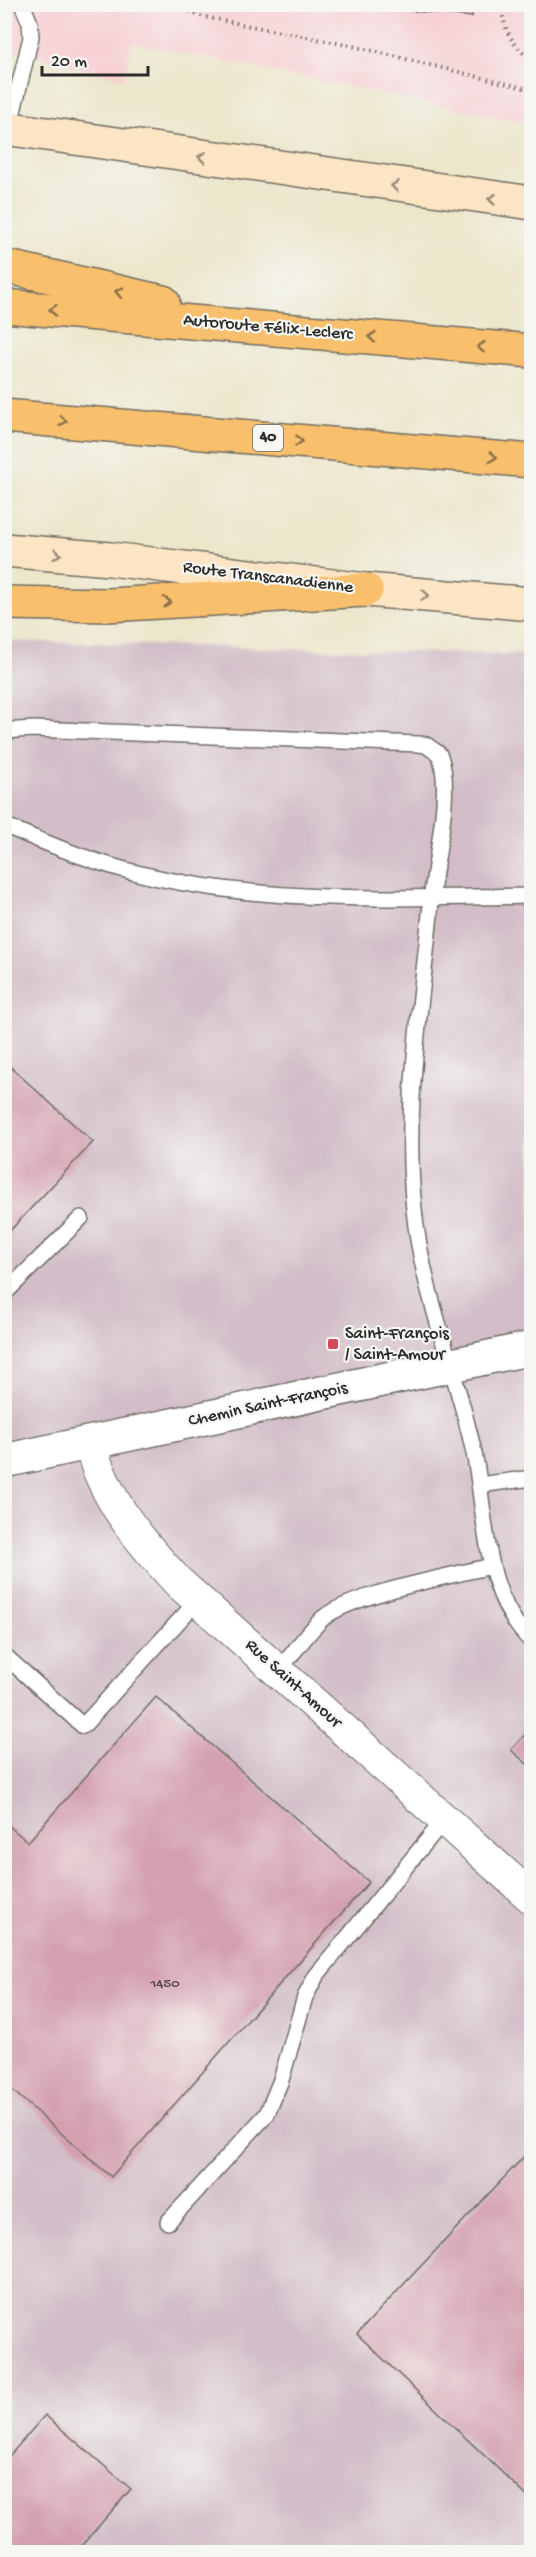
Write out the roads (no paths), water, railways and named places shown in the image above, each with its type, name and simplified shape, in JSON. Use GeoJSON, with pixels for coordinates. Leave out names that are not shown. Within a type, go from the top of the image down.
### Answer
{"type":"FeatureCollection","features":[{"type":"Feature","properties":{"kind":"highway"},"geometry":{"type":"LineString","coordinates":[[4,266],[279,329]]}},
{"type":"Feature","properties":{"kind":"highway","name":"Autoroute Félix-Leclerc"},"geometry":{"type":"LineString","coordinates":[[4,306],[531,351]]}},
{"type":"Feature","properties":{"kind":"highway","name":"40"},"geometry":{"type":"LineString","coordinates":[[4,416],[531,460]]}},
{"type":"Feature","properties":{"kind":"highway"},"geometry":{"type":"LineString","coordinates":[[4,603],[108,605],[366,590]]}},
{"type":"Feature","properties":{"kind":"main road"},"geometry":{"type":"LineString","coordinates":[[7,123],[58,136],[531,203]]}},
{"type":"Feature","properties":{"kind":"main road","name":"Route Transcanadienne"},"geometry":{"type":"LineString","coordinates":[[4,550],[110,559],[366,590],[531,604]]}},
{"type":"Feature","properties":{"kind":"street","name":"Chemin Saint-François"},"geometry":{"type":"LineString","coordinates":[[4,1461],[531,1348]]}},
{"type":"Feature","properties":{"kind":"street","name":"Rue Saint-Amour"},"geometry":{"type":"LineString","coordinates":[[90,1443],[106,1487],[122,1516],[149,1551],[198,1600],[531,1898]]}},
{"type":"Feature","properties":{"kind":"lane"},"geometry":{"type":"LineString","coordinates":[[7,123],[30,36],[30,23],[22,4]]}},
{"type":"Feature","properties":{"kind":"lane"},"geometry":{"type":"LineString","coordinates":[[4,731],[33,729],[426,745],[439,754],[446,778],[431,898],[411,1149],[414,1209],[421,1256],[474,1457],[491,1566],[505,1606],[522,1634],[531,1642]]}},
{"type":"Feature","properties":{"kind":"lane"},"geometry":{"type":"LineString","coordinates":[[4,825],[51,846],[93,861],[198,885],[257,893],[431,898],[531,896]]}},
{"type":"Feature","properties":{"kind":"lane"},"geometry":{"type":"LineString","coordinates":[[4,1294],[81,1218]]}},
{"type":"Feature","properties":{"kind":"lane"},"geometry":{"type":"LineString","coordinates":[[479,1485],[531,1478]]}},
{"type":"Feature","properties":{"kind":"lane"},"geometry":{"type":"LineString","coordinates":[[278,1671],[323,1619],[338,1608],[362,1599],[491,1566]]}},
{"type":"Feature","properties":{"kind":"lane"},"geometry":{"type":"LineString","coordinates":[[4,1655],[83,1726],[198,1600]]}},
{"type":"Feature","properties":{"kind":"lane"},"geometry":{"type":"LineString","coordinates":[[168,2222],[267,2114],[281,2080],[305,1997],[316,1976],[444,1820]]}},
{"type":"Feature","properties":{"kind":"place","name":"Saint-François / Saint-Amour"},"geometry":{"type":"Point","coordinates":[333,1344]}}]}
